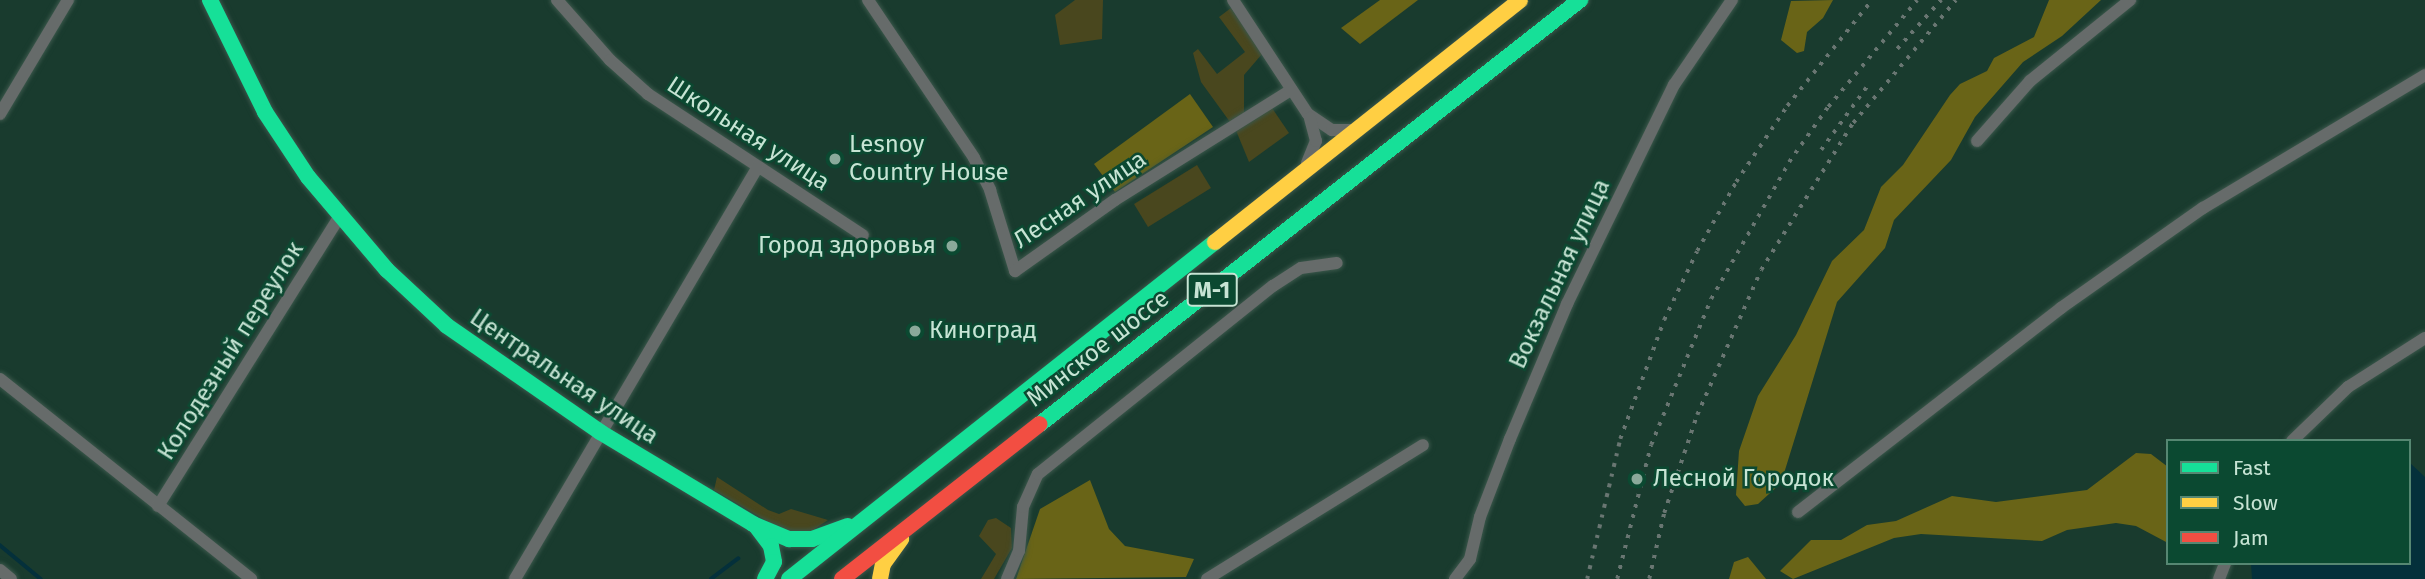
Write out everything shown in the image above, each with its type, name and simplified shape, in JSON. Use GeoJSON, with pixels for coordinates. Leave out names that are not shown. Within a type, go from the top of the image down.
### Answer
{"type":"FeatureCollection","features":[{"type":"Feature","properties":{"kind":"main road","name":"Центральная улица"},"geometry":{"type":"LineString","coordinates":[[210,0],[265,112],[339,217],[447,326],[600,432],[753,524],[789,539],[812,539],[870,516]]}},
{"type":"Feature","properties":{"kind":"main road","name":"Минское шоссе"},"geometry":{"type":"LineString","coordinates":[[789,579],[1305,167],[1520,0]]}},
{"type":"Feature","properties":{"kind":"main road","name":"Минское шоссе"},"geometry":{"type":"LineString","coordinates":[[842,579],[1580,0]]}},
{"type":"Feature","properties":{"kind":"main road"},"geometry":{"type":"LineString","coordinates":[[880,579],[883,564],[915,521]]}},
{"type":"Feature","properties":{"kind":"main road"},"geometry":{"type":"LineString","coordinates":[[753,524],[771,546],[774,562],[765,579]]}},
{"type":"Feature","properties":{"kind":"street"},"geometry":{"type":"LineString","coordinates":[[0,114],[68,0]]}},
{"type":"Feature","properties":{"kind":"street","name":"Школьная улица"},"geometry":{"type":"LineString","coordinates":[[557,0],[610,60],[648,94],[863,235]]}},
{"type":"Feature","properties":{"kind":"street","name":"Лесная улица"},"geometry":{"type":"LineString","coordinates":[[868,0],[974,158],[990,190],[1015,271],[1115,200],[1291,90]]}},
{"type":"Feature","properties":{"kind":"street"},"geometry":{"type":"LineString","coordinates":[[1233,0],[1308,114],[1316,141],[1305,167]]}},
{"type":"Feature","properties":{"kind":"street","name":"Вокзальная улица"},"geometry":{"type":"LineString","coordinates":[[1455,579],[1470,559],[1480,517],[1567,304],[1674,85],[1732,0]]}},
{"type":"Feature","properties":{"kind":"street"},"geometry":{"type":"LineString","coordinates":[[1977,141],[2038,74],[2130,0]]}},
{"type":"Feature","properties":{"kind":"street"},"geometry":{"type":"LineString","coordinates":[[1798,512],[2061,308],[2203,208],[2425,75]]}},
{"type":"Feature","properties":{"kind":"street"},"geometry":{"type":"LineString","coordinates":[[1308,114],[1332,130],[1353,130]]}},
{"type":"Feature","properties":{"kind":"street"},"geometry":{"type":"LineString","coordinates":[[515,579],[758,167]]}},
{"type":"Feature","properties":{"kind":"street","name":"Колодезный переулок"},"geometry":{"type":"LineString","coordinates":[[158,506],[339,217]]}},
{"type":"Feature","properties":{"kind":"street"},"geometry":{"type":"LineString","coordinates":[[1007,579],[1019,551],[1023,507],[1038,474],[1273,286],[1301,268],[1337,263]]}},
{"type":"Feature","properties":{"kind":"street"},"geometry":{"type":"LineString","coordinates":[[2294,439],[2347,387],[2425,338]]}},
{"type":"Feature","properties":{"kind":"street"},"geometry":{"type":"LineString","coordinates":[[0,379],[251,579]]}},
{"type":"Feature","properties":{"kind":"street"},"geometry":{"type":"LineString","coordinates":[[1207,579],[1423,444]]}},
{"type":"Feature","properties":{"kind":"street"},"geometry":{"type":"LineString","coordinates":[[0,570],[11,579]]}},
{"type":"Feature","properties":{"kind":"shaded area"},"geometry":{"type":"Polygon","coordinates":[[[1075,0],[1103,0],[1102,39],[1060,45],[1055,15],[1075,0]]]}},
{"type":"Feature","properties":{"kind":"shaded area"},"geometry":{"type":"Polygon","coordinates":[[[1380,0],[1418,0],[1360,44],[1341,28],[1380,0]]]}},
{"type":"Feature","properties":{"kind":"shaded area"},"geometry":{"type":"Polygon","coordinates":[[[1833,0],[1823,18],[1807,32],[1804,51],[1797,53],[1781,40],[1791,1],[1833,0]]]}},
{"type":"Feature","properties":{"kind":"shaded area"},"geometry":{"type":"Polygon","coordinates":[[[2049,0],[2101,0],[2062,36],[2023,62],[1975,117],[1951,160],[1894,220],[1885,248],[1837,302],[1781,483],[1758,504],[1745,506],[1736,495],[1739,451],[1758,396],[1796,335],[1832,261],[1864,230],[1881,187],[1903,165],[1950,95],[1960,84],[1987,71],[1994,58],[2034,37],[2049,0]]]}},
{"type":"Feature","properties":{"kind":"shaded area"},"geometry":{"type":"Polygon","coordinates":[[[1231,8],[1262,54],[1244,75],[1244,114],[1230,122],[1201,82],[1193,53],[1198,49],[1217,74],[1245,52],[1219,17],[1231,8]]]}},
{"type":"Feature","properties":{"kind":"shaded area"},"geometry":{"type":"Polygon","coordinates":[[[1190,94],[1213,127],[1115,192],[1094,164],[1190,94]]]}},
{"type":"Feature","properties":{"kind":"shaded area"},"geometry":{"type":"Polygon","coordinates":[[[1272,108],[1289,133],[1249,162],[1235,128],[1272,108]]]}},
{"type":"Feature","properties":{"kind":"shaded area"},"geometry":{"type":"Polygon","coordinates":[[[1197,165],[1211,188],[1148,227],[1134,204],[1197,165]]]}},
{"type":"Feature","properties":{"kind":"shaded area"},"geometry":{"type":"Polygon","coordinates":[[[2136,453],[2151,454],[2166,465],[2166,542],[2136,526],[2116,523],[2067,530],[2042,541],[1921,534],[1894,538],[1793,579],[1780,571],[1811,540],[1841,540],[1867,525],[1896,521],[1952,496],[1996,502],[2087,490],[2136,453]]]}},
{"type":"Feature","properties":{"kind":"shaded area"},"geometry":{"type":"Polygon","coordinates":[[[717,477],[768,510],[779,514],[791,509],[828,520],[810,532],[786,532],[714,490],[717,477]]]}},
{"type":"Feature","properties":{"kind":"shaded area"},"geometry":{"type":"Polygon","coordinates":[[[1090,480],[1109,529],[1125,546],[1194,559],[1186,577],[1016,579],[1040,509],[1090,480]]]}},
{"type":"Feature","properties":{"kind":"shaded area"},"geometry":{"type":"Polygon","coordinates":[[[996,518],[1011,528],[1012,548],[994,579],[981,579],[996,554],[979,536],[988,520],[996,518]]]}},
{"type":"Feature","properties":{"kind":"shaded area"},"geometry":{"type":"Polygon","coordinates":[[[1748,557],[1766,579],[1729,579],[1734,562],[1748,557]]]}},
{"type":"Feature","properties":{"kind":"water"},"geometry":{"type":"Polygon","coordinates":[[[2411,464],[2425,477],[2425,579],[2252,579],[2251,565],[2411,565],[2411,464]]]}},
{"type":"Feature","properties":{"kind":"waterway"},"geometry":{"type":"LineString","coordinates":[[0,545],[41,579]]}},
{"type":"Feature","properties":{"kind":"waterway"},"geometry":{"type":"LineString","coordinates":[[711,579],[738,559]]}},
{"type":"Feature","properties":{"kind":"railway"},"geometry":{"type":"LineString","coordinates":[[1587,579],[1620,439],[1664,320],[1697,251],[1736,182],[1787,106],[1872,0]]}},
{"type":"Feature","properties":{"kind":"railway"},"geometry":{"type":"LineString","coordinates":[[1617,579],[1651,445],[1711,299],[1789,162],[1828,107],[1917,0]]}},
{"type":"Feature","properties":{"kind":"railway"},"geometry":{"type":"LineString","coordinates":[[1897,49],[1941,0]]}},
{"type":"Feature","properties":{"kind":"railway"},"geometry":{"type":"LineString","coordinates":[[1649,579],[1664,513],[1697,415],[1761,270],[1853,123],[1956,0]]}},
{"type":"Feature","properties":{"kind":"railway"},"geometry":{"type":"LineString","coordinates":[[1821,150],[1868,85]]}},
{"type":"Feature","properties":{"kind":"traffic: fast"},"geometry":{"type":"LineString","coordinates":[[210,0],[265,112],[308,177],[387,270],[447,326],[600,432],[753,524],[789,539],[812,539],[848,526]]}},
{"type":"Feature","properties":{"kind":"traffic: fast"},"geometry":{"type":"LineString","coordinates":[[1040,424],[1580,0]]}},
{"type":"Feature","properties":{"kind":"traffic: fast"},"geometry":{"type":"LineString","coordinates":[[789,579],[1215,242]]}},
{"type":"Feature","properties":{"kind":"traffic: fast"},"geometry":{"type":"LineString","coordinates":[[756,526],[771,546],[774,562],[765,579]]}},
{"type":"Feature","properties":{"kind":"traffic: slow"},"geometry":{"type":"LineString","coordinates":[[1215,242],[1520,0]]}},
{"type":"Feature","properties":{"kind":"traffic: slow"},"geometry":{"type":"LineString","coordinates":[[880,579],[883,564],[901,539]]}},
{"type":"Feature","properties":{"kind":"traffic: jam"},"geometry":{"type":"LineString","coordinates":[[842,579],[1040,424]]}},
{"type":"Feature","properties":{"kind":"place","name":"Lesnoy Country House"},"geometry":{"type":"Point","coordinates":[835,159]}},
{"type":"Feature","properties":{"kind":"place","name":"Город здоровья"},"geometry":{"type":"Point","coordinates":[952,246]}},
{"type":"Feature","properties":{"kind":"place","name":"Киноград"},"geometry":{"type":"Point","coordinates":[915,331]}},
{"type":"Feature","properties":{"kind":"place","name":"Лесной Городок"},"geometry":{"type":"Point","coordinates":[1637,479]}}]}
